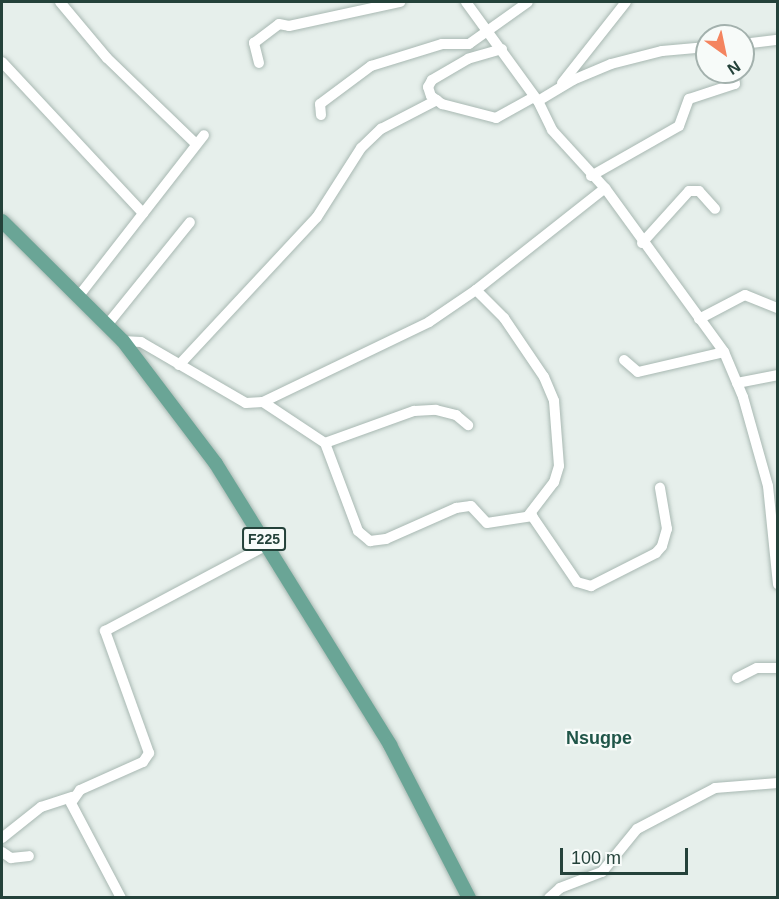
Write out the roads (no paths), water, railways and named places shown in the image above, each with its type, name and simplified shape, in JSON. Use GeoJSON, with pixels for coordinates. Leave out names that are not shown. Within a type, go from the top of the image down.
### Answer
{"type":"FeatureCollection","features":[{"type":"Feature","properties":{"kind":"main road","name":"F225"},"geometry":{"type":"LineString","coordinates":[[2,220],[123,341],[183,418],[267,545],[390,745],[469,897]]}},
{"type":"Feature","properties":{"kind":"street"},"geometry":{"type":"LineString","coordinates":[[60,2],[107,58],[196,144]]}},
{"type":"Feature","properties":{"kind":"street"},"geometry":{"type":"LineString","coordinates":[[259,63],[254,43],[279,24],[289,26],[400,2]]}},
{"type":"Feature","properties":{"kind":"street"},"geometry":{"type":"LineString","coordinates":[[466,2],[489,30],[536,99],[552,130],[591,176],[605,188],[642,243],[724,352],[737,383],[768,486],[777,584]]}},
{"type":"Feature","properties":{"kind":"street"},"geometry":{"type":"LineString","coordinates":[[321,115],[320,104],[371,66],[442,44],[469,44],[528,2]]}},
{"type":"Feature","properties":{"kind":"street"},"geometry":{"type":"LineString","coordinates":[[556,90],[626,2]]}},
{"type":"Feature","properties":{"kind":"street"},"geometry":{"type":"LineString","coordinates":[[755,43],[777,40]]}},
{"type":"Feature","properties":{"kind":"street"},"geometry":{"type":"LineString","coordinates":[[502,49],[468,59],[432,80],[428,87],[437,100],[496,118],[611,64],[662,51],[695,48]]}},
{"type":"Feature","properties":{"kind":"street"},"geometry":{"type":"LineString","coordinates":[[2,62],[143,213]]}},
{"type":"Feature","properties":{"kind":"street"},"geometry":{"type":"LineString","coordinates":[[591,176],[679,126],[689,99],[735,84]]}},
{"type":"Feature","properties":{"kind":"street"},"geometry":{"type":"LineString","coordinates":[[179,365],[317,216],[361,148],[381,129],[437,100]]}},
{"type":"Feature","properties":{"kind":"street"},"geometry":{"type":"LineString","coordinates":[[78,297],[204,135]]}},
{"type":"Feature","properties":{"kind":"street"},"geometry":{"type":"LineString","coordinates":[[123,341],[141,342],[246,403],[263,402],[388,345],[476,290],[605,188]]}},
{"type":"Feature","properties":{"kind":"street"},"geometry":{"type":"LineString","coordinates":[[642,243],[689,191],[699,191],[715,208]]}},
{"type":"Feature","properties":{"kind":"street"},"geometry":{"type":"LineString","coordinates":[[107,325],[190,222]]}},
{"type":"Feature","properties":{"kind":"street"},"geometry":{"type":"LineString","coordinates":[[263,402],[325,443],[358,531],[370,541],[386,539],[456,508],[471,506],[487,523],[528,516],[554,482],[559,466],[554,401],[544,377],[504,318],[476,290]]}},
{"type":"Feature","properties":{"kind":"street"},"geometry":{"type":"LineString","coordinates":[[699,319],[735,297],[745,295],[777,308]]}},
{"type":"Feature","properties":{"kind":"street"},"geometry":{"type":"LineString","coordinates":[[624,360],[638,372],[724,352]]}},
{"type":"Feature","properties":{"kind":"street"},"geometry":{"type":"LineString","coordinates":[[737,383],[777,375]]}},
{"type":"Feature","properties":{"kind":"street"},"geometry":{"type":"LineString","coordinates":[[325,443],[414,411],[436,410],[456,415],[468,425]]}},
{"type":"Feature","properties":{"kind":"street"},"geometry":{"type":"LineString","coordinates":[[528,516],[540,525],[577,582],[591,586],[656,554],[662,546],[668,529],[660,488]]}},
{"type":"Feature","properties":{"kind":"street"},"geometry":{"type":"LineString","coordinates":[[2,838],[40,807],[72,797],[80,790],[143,762],[149,753],[105,634],[107,627],[267,545]]}},
{"type":"Feature","properties":{"kind":"street"},"geometry":{"type":"LineString","coordinates":[[737,678],[757,668],[777,668]]}},
{"type":"Feature","properties":{"kind":"street"},"geometry":{"type":"LineString","coordinates":[[549,897],[560,888],[602,872],[637,829],[715,788],[777,783]]}},
{"type":"Feature","properties":{"kind":"street"},"geometry":{"type":"LineString","coordinates":[[72,797],[73,808],[121,897]]}},
{"type":"Feature","properties":{"kind":"street"},"geometry":{"type":"LineString","coordinates":[[2,852],[11,858],[29,856]]}},
{"type":"Feature","properties":{"kind":"district","name":"Nsugpe"},"geometry":{"type":"Point","coordinates":[599,738]}}]}
